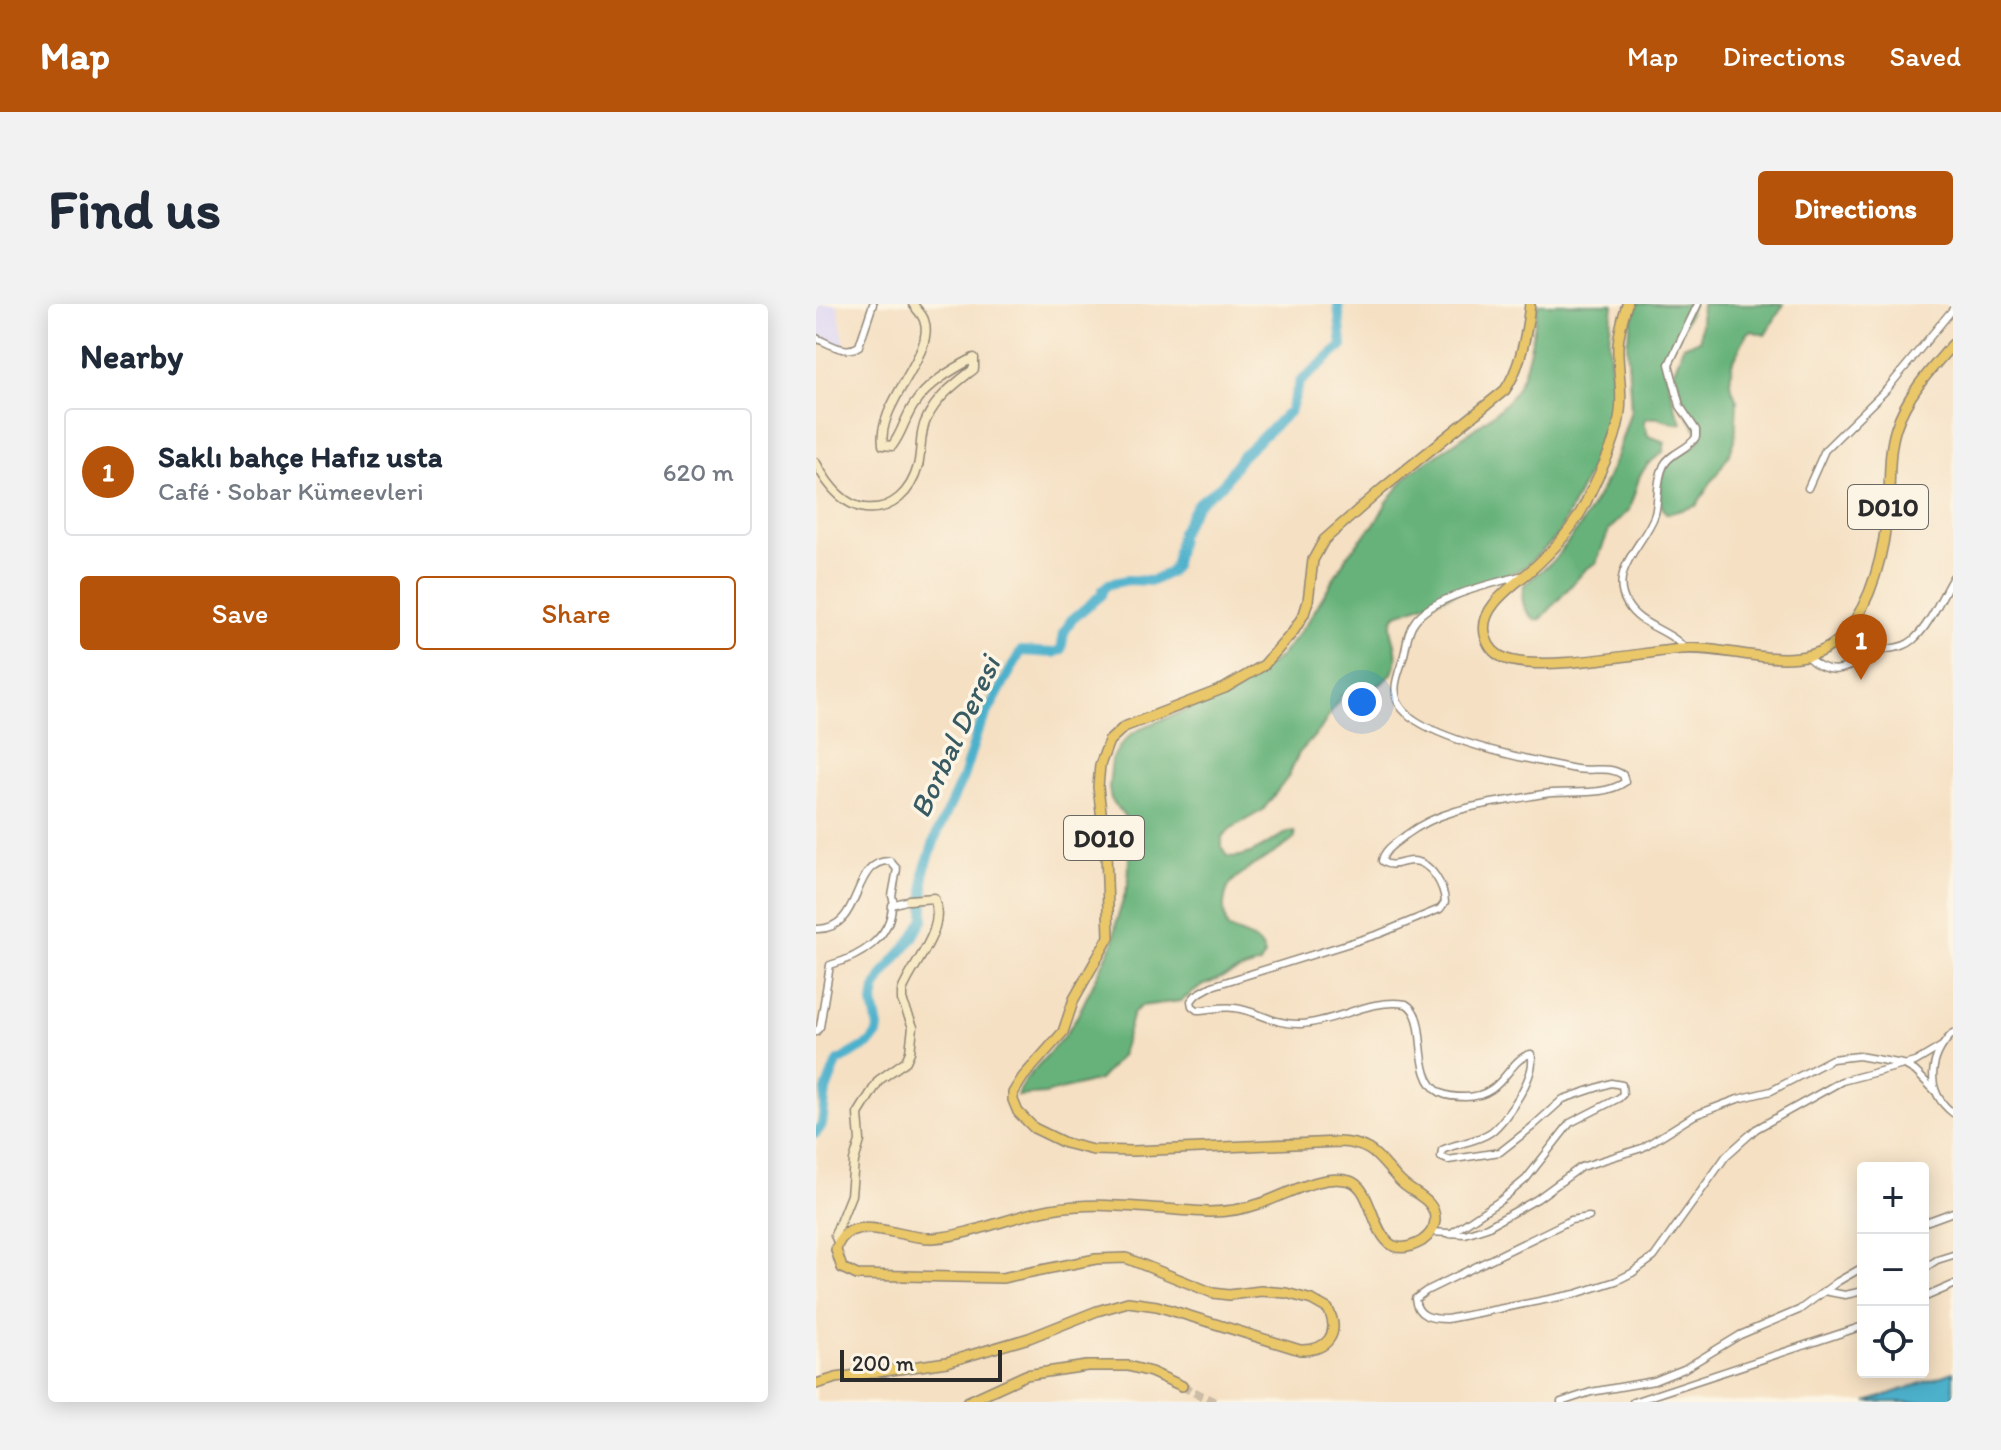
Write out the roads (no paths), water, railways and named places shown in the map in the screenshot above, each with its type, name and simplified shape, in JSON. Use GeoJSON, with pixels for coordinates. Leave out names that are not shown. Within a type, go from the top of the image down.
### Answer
{"type":"FeatureCollection","features":[{"type":"Feature","properties":{"kind":"main road","name":"D010"},"geometry":{"type":"LineString","coordinates":[[1431,1232],[1435,1218],[1431,1204],[1401,1182],[1376,1153],[1360,1145],[1338,1142],[1093,1150],[1065,1143],[1034,1128],[1023,1119],[1013,1100],[1017,1085],[1063,1032],[1074,999],[1109,937],[1106,852],[1098,787],[1100,765],[1109,741],[1124,727],[1245,678],[1277,652],[1304,614],[1313,560],[1324,540],[1505,390],[1513,379],[1530,304]]}},
{"type":"Feature","properties":{"kind":"main road","name":"D010"},"geometry":{"type":"LineString","coordinates":[[1627,304],[1618,346],[1621,407],[1614,439],[1579,515],[1554,547],[1496,601],[1486,617],[1484,633],[1487,641],[1502,657],[1518,662],[1549,662],[1685,649],[1720,649],[1786,658],[1806,656],[1836,643],[1849,630],[1860,610],[1884,542],[1897,426],[1914,392],[1953,344]]}},
{"type":"Feature","properties":{"kind":"main road"},"geometry":{"type":"LineString","coordinates":[[816,1384],[836,1378],[947,1362],[1029,1338],[1128,1302],[1157,1306],[1300,1350],[1321,1347],[1334,1331],[1328,1309],[1312,1300],[1275,1292],[1213,1293],[1126,1258],[1096,1259],[1002,1278],[868,1277],[849,1273],[842,1268],[836,1256],[838,1242],[845,1233],[856,1228],[931,1238],[1033,1213],[1088,1205],[1221,1212],[1259,1204],[1319,1182],[1337,1179],[1354,1182],[1361,1189],[1376,1225],[1388,1242],[1415,1244],[1431,1232]]}},
{"type":"Feature","properties":{"kind":"main road"},"geometry":{"type":"LineString","coordinates":[[967,1402],[1026,1375],[1087,1366],[1128,1366],[1182,1386]]}},
{"type":"Feature","properties":{"kind":"street"},"geometry":{"type":"LineString","coordinates":[[816,338],[844,350],[855,349],[859,346],[873,304]]}},
{"type":"Feature","properties":{"kind":"street"},"geometry":{"type":"LineString","coordinates":[[816,463],[825,480],[854,505],[882,508],[898,501],[909,486],[918,466],[925,420],[948,388],[974,369],[974,358],[945,373],[914,403],[902,433],[892,446],[883,445],[881,433],[896,394],[925,338],[924,320],[913,304]]}},
{"type":"Feature","properties":{"kind":"street"},"geometry":{"type":"LineString","coordinates":[[1685,649],[1677,639],[1638,617],[1623,597],[1623,578],[1626,564],[1655,514],[1665,463],[1696,437],[1696,430],[1680,406],[1669,364],[1698,304]]}},
{"type":"Feature","properties":{"kind":"street"},"geometry":{"type":"LineString","coordinates":[[1808,488],[1825,450],[1887,389],[1953,309]]}},
{"type":"Feature","properties":{"kind":"street"},"geometry":{"type":"LineString","coordinates":[[1450,1234],[1513,1191],[1540,1164],[1564,1129],[1580,1117],[1619,1098],[1623,1094],[1622,1085],[1611,1083],[1563,1099],[1500,1152],[1448,1160],[1441,1157],[1442,1150],[1483,1136],[1503,1120],[1528,1078],[1533,1064],[1531,1054],[1525,1056],[1502,1082],[1486,1093],[1470,1097],[1448,1096],[1437,1091],[1429,1079],[1421,1056],[1416,1014],[1406,1004],[1383,1004],[1325,1021],[1294,1024],[1274,1022],[1236,1008],[1197,1010],[1191,1001],[1212,986],[1379,934],[1440,909],[1445,902],[1444,892],[1427,866],[1416,860],[1389,865],[1382,861],[1389,849],[1427,821],[1453,811],[1495,802],[1547,793],[1594,791],[1625,782],[1623,775],[1608,769],[1578,769],[1476,747],[1422,723],[1408,715],[1398,704],[1395,685],[1410,629],[1419,616],[1437,604],[1527,574]]}},
{"type":"Feature","properties":{"kind":"street"},"geometry":{"type":"LineString","coordinates":[[1806,656],[1822,667],[1844,669],[1879,652],[1906,645],[1917,636],[1953,577]]}},
{"type":"Feature","properties":{"kind":"street"},"geometry":{"type":"LineString","coordinates":[[816,929],[829,929],[849,911],[868,871],[877,862],[890,861],[897,869],[892,918],[873,944],[849,960],[830,965],[820,1027],[816,1032]]}},
{"type":"Feature","properties":{"kind":"street"},"geometry":{"type":"LineString","coordinates":[[838,1242],[835,1235],[851,1195],[854,1161],[860,1141],[858,1114],[879,1080],[906,1061],[910,1052],[913,1027],[902,1000],[902,991],[936,923],[934,898],[894,903]]}},
{"type":"Feature","properties":{"kind":"street"},"geometry":{"type":"LineString","coordinates":[[1589,1217],[1571,1220],[1426,1291],[1415,1299],[1417,1309],[1434,1319],[1447,1319],[1575,1294],[1632,1273],[1658,1252],[1726,1156],[1756,1129],[1842,1081],[1924,1058],[1942,1046],[1953,1033]]}},
{"type":"Feature","properties":{"kind":"street"},"geometry":{"type":"LineString","coordinates":[[1936,1092],[1933,1067],[1942,1046]]}},
{"type":"Feature","properties":{"kind":"street"},"geometry":{"type":"LineString","coordinates":[[1431,1232],[1465,1234],[1487,1227],[1537,1199],[1581,1167],[1642,1148],[1695,1115],[1728,1102],[1771,1091],[1832,1059],[1859,1056],[1903,1064],[1915,1071],[1953,1113]]}},
{"type":"Feature","properties":{"kind":"street"},"geometry":{"type":"LineString","coordinates":[[1929,1221],[1953,1212]]}},
{"type":"Feature","properties":{"kind":"street"},"geometry":{"type":"LineString","coordinates":[[1929,1265],[1953,1255]]}},
{"type":"Feature","properties":{"kind":"street"},"geometry":{"type":"LineString","coordinates":[[1561,1402],[1591,1392],[1664,1378],[1751,1329],[1799,1310],[1857,1271]]}},
{"type":"Feature","properties":{"kind":"street"},"geometry":{"type":"LineString","coordinates":[[1929,1295],[1953,1285]]}},
{"type":"Feature","properties":{"kind":"street"},"geometry":{"type":"LineString","coordinates":[[1824,1291],[1840,1295],[1857,1292]]}},
{"type":"Feature","properties":{"kind":"street"},"geometry":{"type":"LineString","coordinates":[[1633,1402],[1857,1328]]}},
{"type":"Feature","properties":{"kind":"water"},"geometry":{"type":"Polygon","coordinates":[[[1953,1372],[1953,1402],[1867,1402],[1953,1372]]]}},
{"type":"Feature","properties":{"kind":"waterway","name":"Borbal Deresi"},"geometry":{"type":"LineString","coordinates":[[816,1133],[822,1125],[826,1090],[837,1062],[870,1043],[877,1034],[873,1003],[875,989],[924,918],[924,871],[936,836],[963,777],[978,730],[1021,651],[1054,653],[1061,650],[1064,633],[1071,620],[1101,595],[1109,584],[1128,580],[1152,581],[1170,572],[1175,564],[1181,532],[1197,504],[1223,484],[1242,456],[1290,411],[1300,382],[1342,346],[1338,304]]}},
{"type":"Feature","properties":{"kind":"tunnel"},"geometry":{"type":"LineString","coordinates":[[1182,1386],[1214,1402]]}},
{"type":"Feature","properties":{"kind":"place","name":"Saklı bahçe Hafız usta"},"geometry":{"type":"Point","coordinates":[1861,680]}}]}
